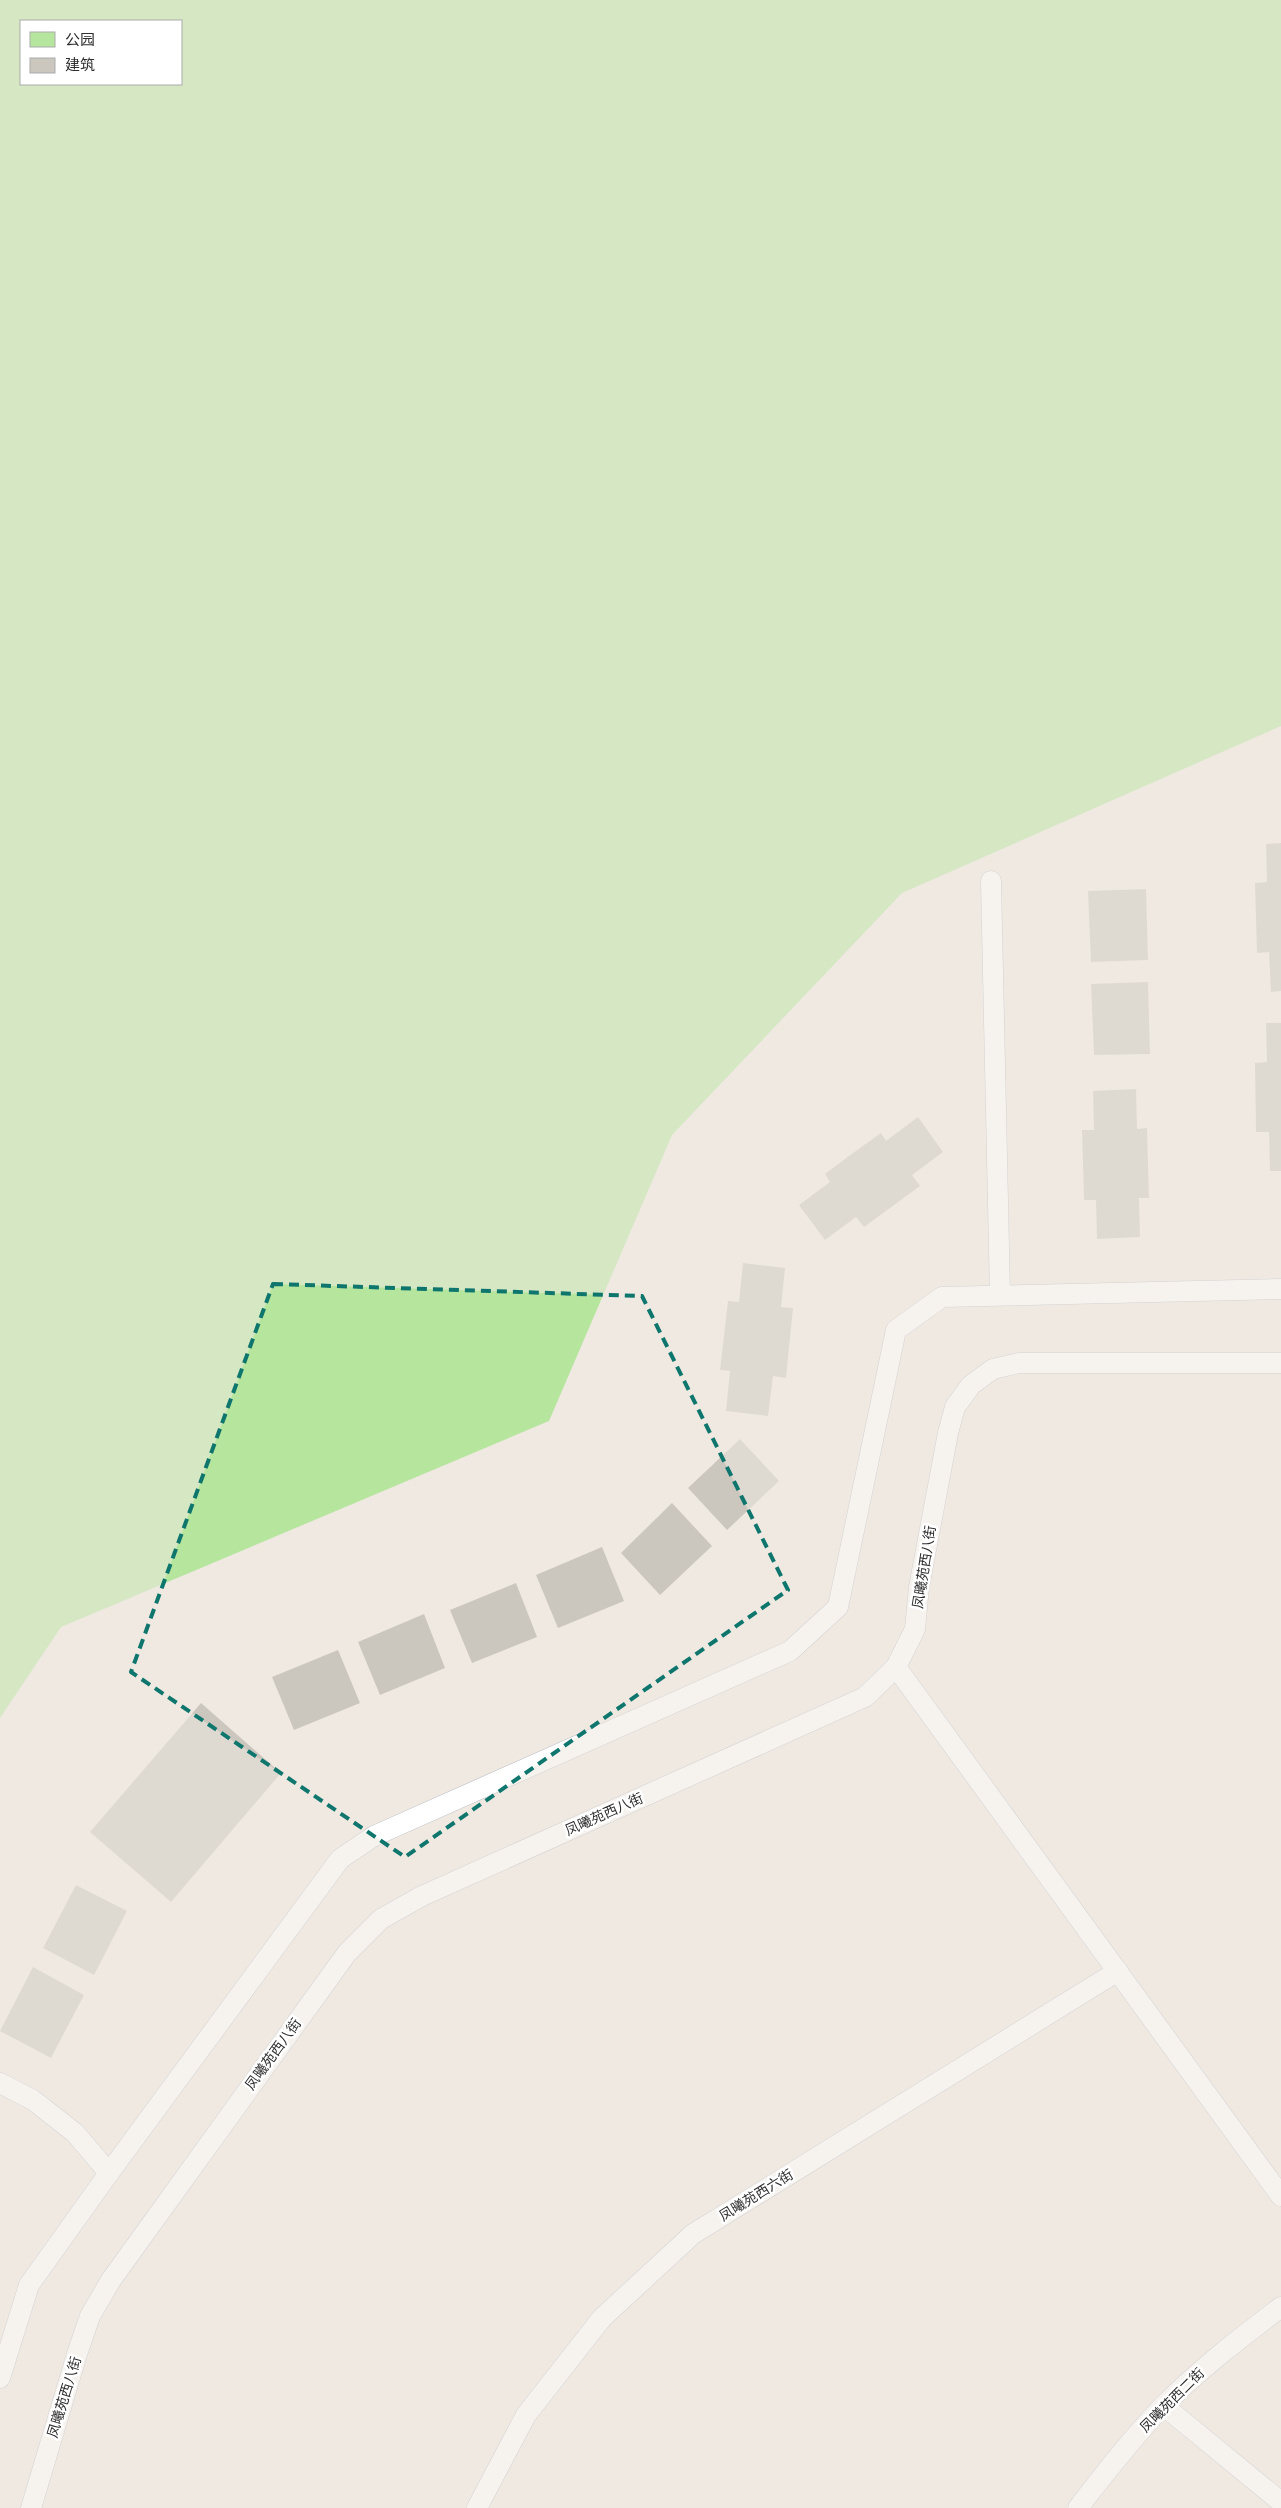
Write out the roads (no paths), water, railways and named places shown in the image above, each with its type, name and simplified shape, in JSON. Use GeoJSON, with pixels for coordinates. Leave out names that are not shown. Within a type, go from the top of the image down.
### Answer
{"type":"FeatureCollection","features":[{"type":"Feature","properties":{"kind":"lane"},"geometry":{"type":"LineString","coordinates":[[991,881],[1000,1295]]}},
{"type":"Feature","properties":{"kind":"lane"},"geometry":{"type":"LineString","coordinates":[[0,2378],[29,2286],[109,2173],[340,1859],[374,1836],[790,1651],[838,1607],[896,1330],[942,1297],[1281,1289]]}},
{"type":"Feature","properties":{"kind":"lane","name":"凤曦苑西八街"},"geometry":{"type":"LineString","coordinates":[[31,2508],[90,2316],[111,2280],[347,1953],[381,1919],[422,1896],[865,1697],[896,1668],[915,1630],[919,1587],[948,1434],[955,1407],[971,1385],[993,1370],[1019,1363],[1281,1363]]}},
{"type":"Feature","properties":{"kind":"lane"},"geometry":{"type":"LineString","coordinates":[[896,1668],[1281,2196]]}},
{"type":"Feature","properties":{"kind":"lane","name":"凤曦苑西六街"},"geometry":{"type":"LineString","coordinates":[[477,2508],[526,2415],[602,2318],[694,2234],[1118,1971]]}},
{"type":"Feature","properties":{"kind":"lane"},"geometry":{"type":"LineString","coordinates":[[0,2083],[33,2100],[75,2133],[109,2173]]}},
{"type":"Feature","properties":{"kind":"lane","name":"凤曦苑西二街"},"geometry":{"type":"LineString","coordinates":[[1078,2508],[1117,2458],[1164,2406],[1210,2362],[1281,2307]]}},
{"type":"Feature","properties":{"kind":"lane"},"geometry":{"type":"LineString","coordinates":[[1164,2406],[1281,2502]]}}]}
